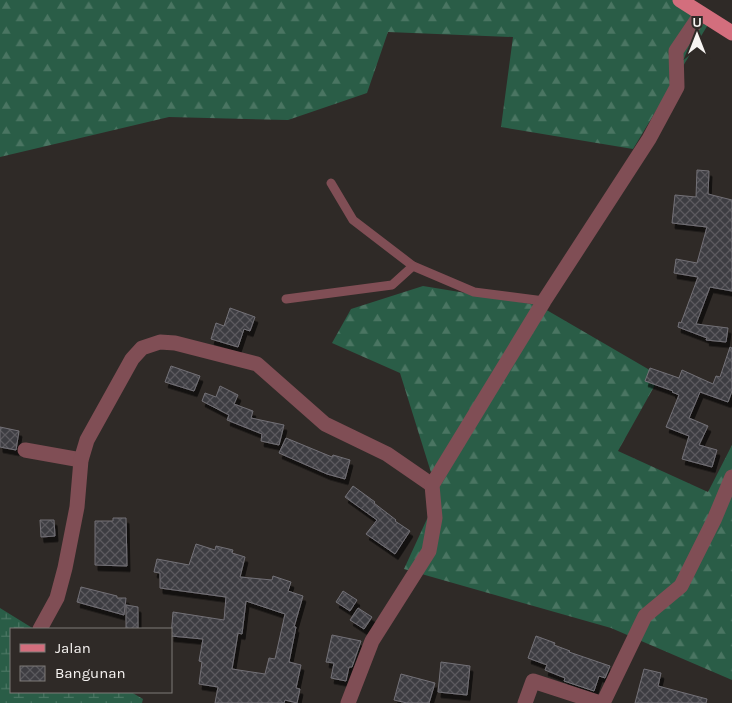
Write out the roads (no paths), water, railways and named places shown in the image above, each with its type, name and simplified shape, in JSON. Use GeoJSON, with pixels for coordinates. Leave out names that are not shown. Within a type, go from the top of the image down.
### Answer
{"type":"FeatureCollection","features":[{"type":"Feature","properties":{"kind":"main road"},"geometry":{"type":"LineString","coordinates":[[680,0],[732,33]]}},
{"type":"Feature","properties":{"kind":"street"},"geometry":{"type":"LineString","coordinates":[[348,703],[372,641],[430,552],[435,518],[432,485],[544,300],[649,138],[677,87],[676,51],[701,14]]}},
{"type":"Feature","properties":{"kind":"street"},"geometry":{"type":"LineString","coordinates":[[41,628],[57,598],[65,568],[77,507],[81,460],[87,440],[132,359],[142,348],[160,342],[175,343],[257,364],[325,424],[387,454],[432,485]]}},
{"type":"Feature","properties":{"kind":"street"},"geometry":{"type":"LineString","coordinates":[[25,450],[81,460]]}},
{"type":"Feature","properties":{"kind":"street"},"geometry":{"type":"LineString","coordinates":[[525,703],[533,681],[602,703],[645,616],[681,586],[714,520],[732,477]]}},
{"type":"Feature","properties":{"kind":"lane"},"geometry":{"type":"LineString","coordinates":[[330,183],[354,220],[414,266],[474,292],[544,300]]}},
{"type":"Feature","properties":{"kind":"lane"},"geometry":{"type":"LineString","coordinates":[[286,299],[392,285],[414,266]]}}]}
